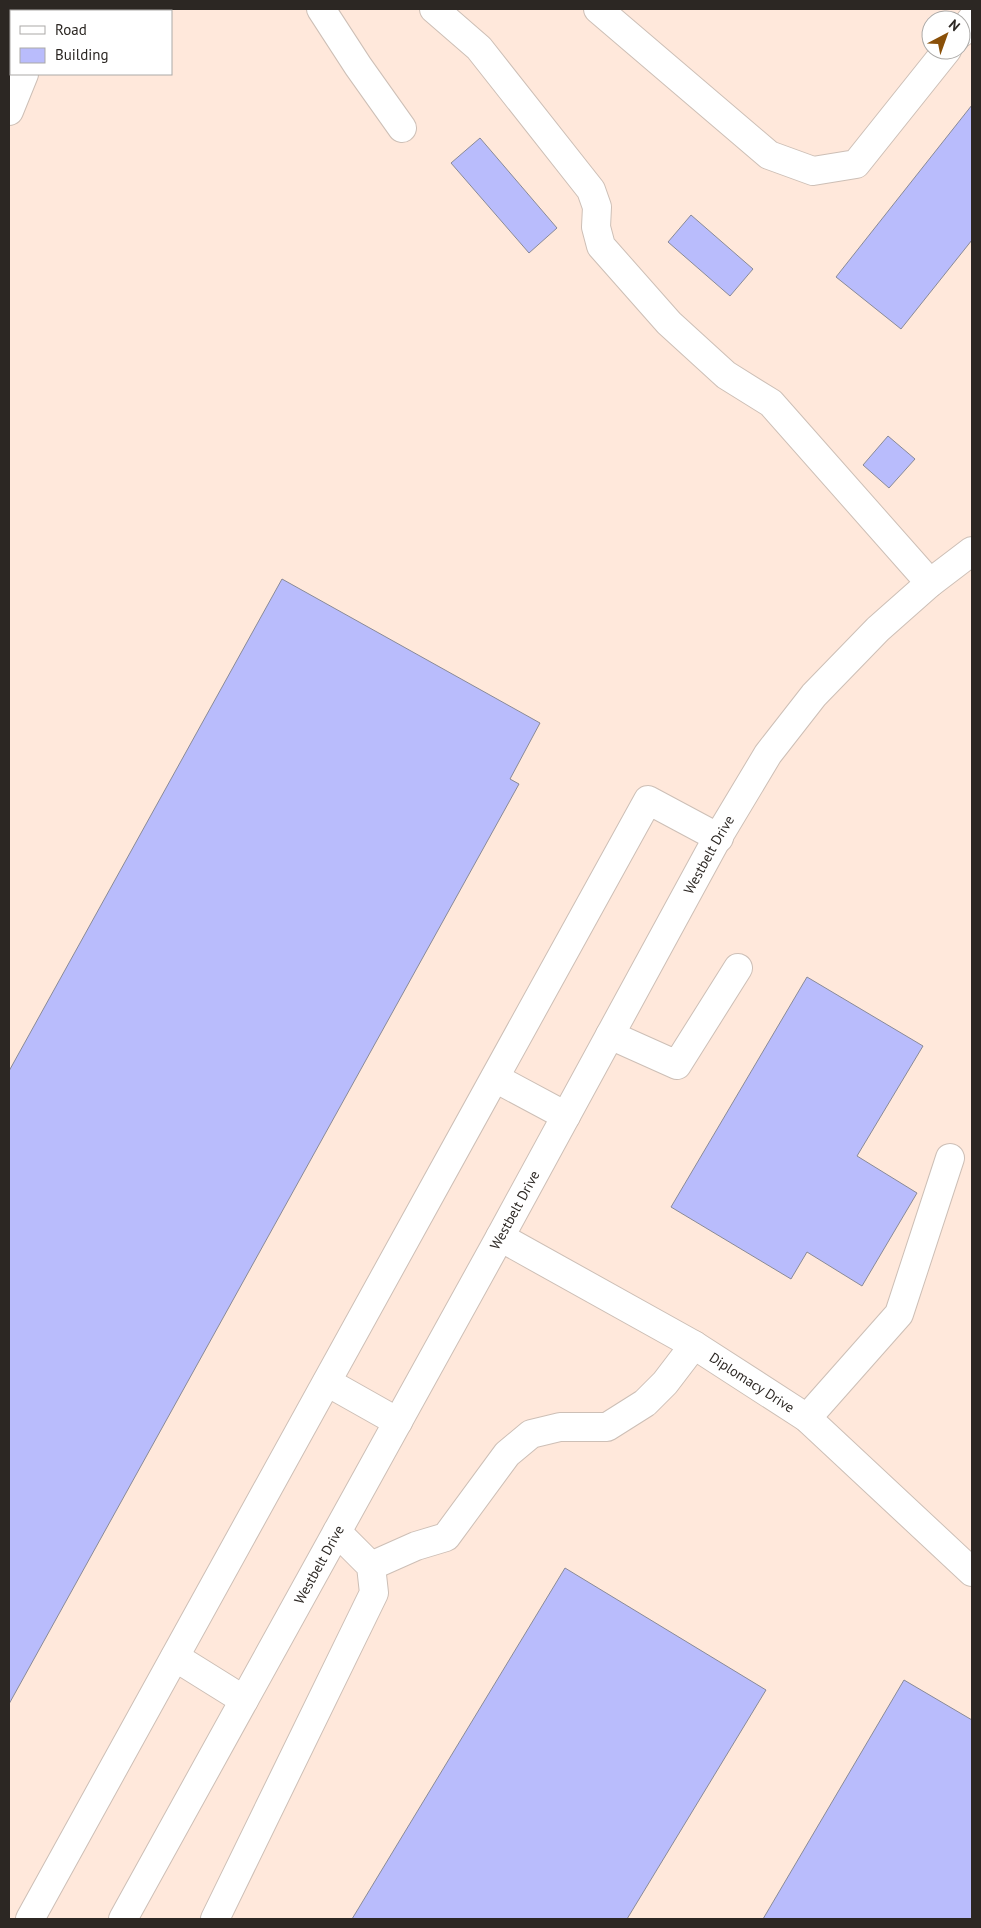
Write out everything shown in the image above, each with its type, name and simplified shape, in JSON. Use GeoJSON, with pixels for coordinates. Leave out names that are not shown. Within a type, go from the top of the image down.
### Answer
{"type":"FeatureCollection","features":[{"type":"Feature","properties":{"kind":"street"},"geometry":{"type":"LineString","coordinates":[[321,9],[402,128]]}},
{"type":"Feature","properties":{"kind":"street"},"geometry":{"type":"LineString","coordinates":[[434,9],[479,48],[591,190],[597,207],[596,227],[601,246],[668,323],[726,375],[771,403],[930,583]]}},
{"type":"Feature","properties":{"kind":"street"},"geometry":{"type":"LineString","coordinates":[[598,9],[769,155],[813,171],[856,164],[939,60]]}},
{"type":"Feature","properties":{"kind":"street"},"geometry":{"type":"LineString","coordinates":[[9,111],[24,75]]}},
{"type":"Feature","properties":{"kind":"street","name":"Westbelt Drive"},"geometry":{"type":"LineString","coordinates":[[123,1919],[719,838],[768,754],[791,723],[832,675],[865,642],[930,583],[972,551]]}},
{"type":"Feature","properties":{"kind":"street"},"geometry":{"type":"LineString","coordinates":[[30,1919],[648,800],[719,838]]}},
{"type":"Feature","properties":{"kind":"street"},"geometry":{"type":"LineString","coordinates":[[610,1035],[677,1064],[738,968]]}},
{"type":"Feature","properties":{"kind":"street"},"geometry":{"type":"LineString","coordinates":[[495,1078],[566,1116]]}},
{"type":"Feature","properties":{"kind":"street"},"geometry":{"type":"LineString","coordinates":[[807,1418],[899,1314],[950,1158]]}},
{"type":"Feature","properties":{"kind":"street","name":"Diplomacy Drive"},"geometry":{"type":"LineString","coordinates":[[500,1237],[570,1274],[694,1345],[807,1418],[972,1572]]}},
{"type":"Feature","properties":{"kind":"street"},"geometry":{"type":"LineString","coordinates":[[370,1566],[416,1546],[446,1537],[507,1454],[530,1434],[560,1427],[607,1427],[645,1403],[665,1383],[694,1345]]}},
{"type":"Feature","properties":{"kind":"street"},"geometry":{"type":"LineString","coordinates":[[327,1382],[398,1422]]}},
{"type":"Feature","properties":{"kind":"street"},"geometry":{"type":"LineString","coordinates":[[214,1919],[374,1593],[370,1566],[337,1532]]}},
{"type":"Feature","properties":{"kind":"street"},"geometry":{"type":"LineString","coordinates":[[175,1657],[244,1700]]}},
{"type":"Feature","properties":{"kind":"shaded area"},"geometry":{"type":"Polygon","coordinates":[[[9,9],[972,9],[972,1919],[9,1919],[9,9]]]}},
{"type":"Feature","properties":{"kind":"building"},"geometry":{"type":"Polygon","coordinates":[[[972,105],[972,240],[901,329],[836,277],[972,105]]]}},
{"type":"Feature","properties":{"kind":"building"},"geometry":{"type":"Polygon","coordinates":[[[480,138],[557,228],[529,253],[451,163],[480,138]]]}},
{"type":"Feature","properties":{"kind":"building"},"geometry":{"type":"Polygon","coordinates":[[[691,215],[753,269],[730,296],[668,242],[691,215]]]}},
{"type":"Feature","properties":{"kind":"building"},"geometry":{"type":"Polygon","coordinates":[[[888,436],[915,459],[889,488],[863,465],[888,436]]]}},
{"type":"Feature","properties":{"kind":"building"},"geometry":{"type":"Polygon","coordinates":[[[282,579],[540,723],[510,779],[519,784],[9,1704],[9,1071],[282,579]]]}},
{"type":"Feature","properties":{"kind":"building"},"geometry":{"type":"Polygon","coordinates":[[[807,977],[923,1046],[857,1156],[917,1193],[862,1286],[807,1252],[791,1279],[671,1207],[807,977]]]}},
{"type":"Feature","properties":{"kind":"building"},"geometry":{"type":"Polygon","coordinates":[[[565,1568],[766,1690],[627,1919],[352,1919],[565,1568]]]}},
{"type":"Feature","properties":{"kind":"building"},"geometry":{"type":"Polygon","coordinates":[[[904,1680],[972,1720],[972,1919],[763,1919],[904,1680]]]}}]}
